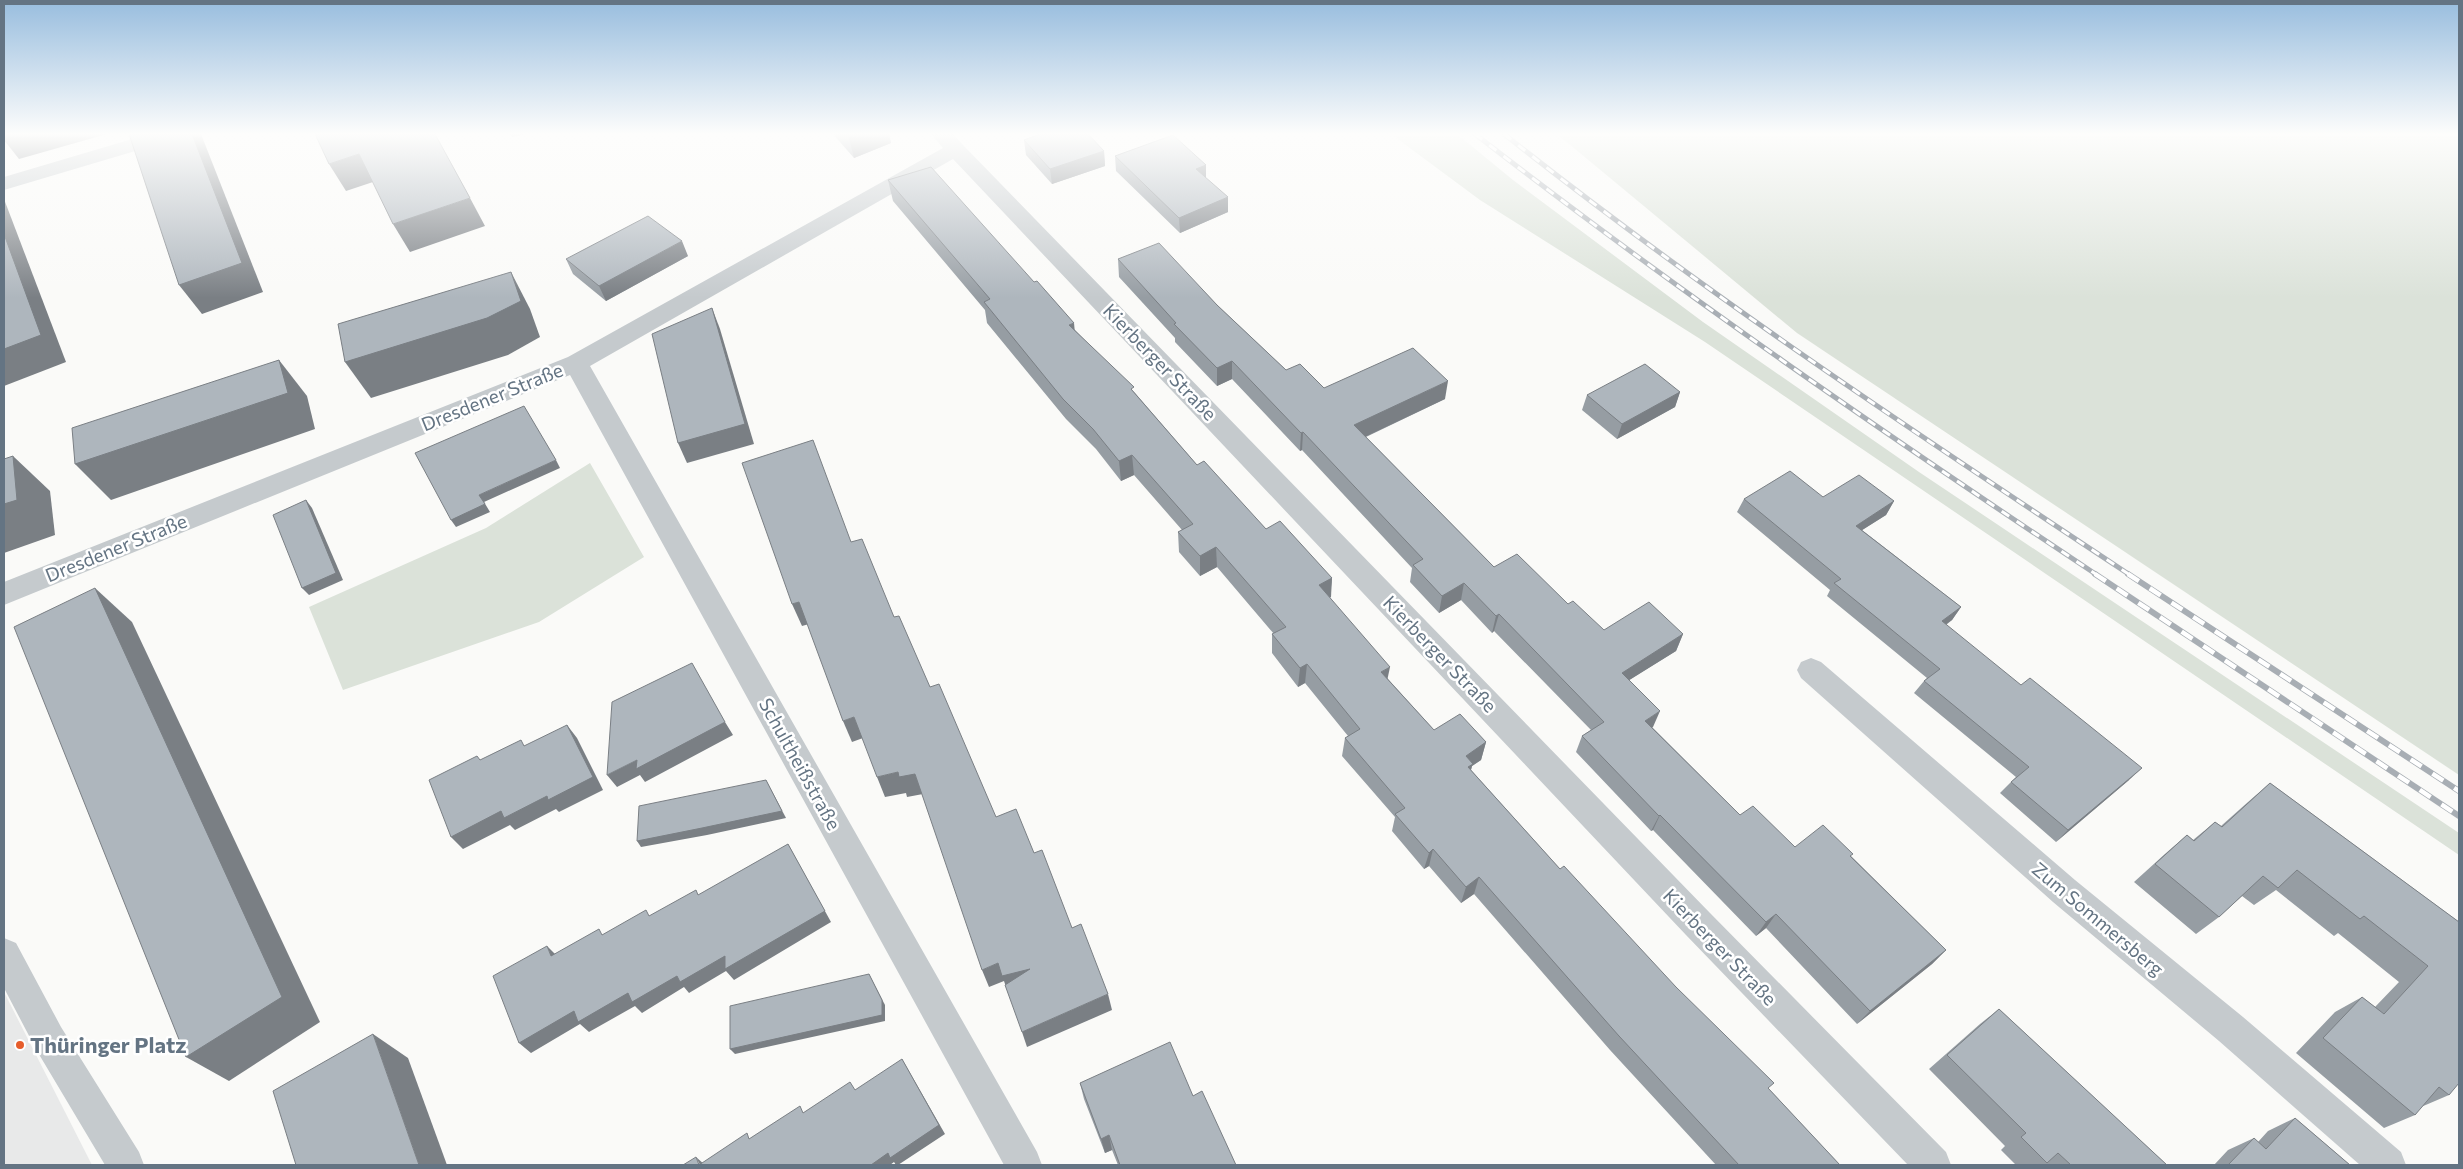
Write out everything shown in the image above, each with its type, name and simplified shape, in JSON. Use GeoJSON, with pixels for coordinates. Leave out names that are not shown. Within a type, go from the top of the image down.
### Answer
{"type":"FeatureCollection","features":[{"type":"Feature","properties":{"kind":"street","name":"Dresdener Straße"},"geometry":{"type":"LineString","coordinates":[[4,594],[576,362],[870,189]]}},
{"type":"Feature","properties":{"kind":"street","name":"Kierberger Straße"},"geometry":{"type":"LineString","coordinates":[[998,189],[1691,916],[1933,1165]]}},
{"type":"Feature","properties":{"kind":"street","name":"Schultheißstraße"},"geometry":{"type":"LineString","coordinates":[[576,362],[1024,1165]]}},
{"type":"Feature","properties":{"kind":"street","name":"Zum Sommersberg"},"geometry":{"type":"LineString","coordinates":[[1811,670],[2064,891],[2231,1029],[2388,1165]]}},
{"type":"Feature","properties":{"kind":"street"},"geometry":{"type":"LineString","coordinates":[[4,954],[49,1039],[126,1165]]}},
{"type":"Feature","properties":{"kind":"shaded area"},"geometry":{"type":"Polygon","coordinates":[[[1465,189],[1524,189],[1703,322],[1919,472],[2459,833],[2459,855],[1705,342],[1465,189]]]}},
{"type":"Feature","properties":{"kind":"shaded area"},"geometry":{"type":"Polygon","coordinates":[[[1623,189],[2459,189],[2459,775],[1797,333],[1623,189]]]}},
{"type":"Feature","properties":{"kind":"shaded area"},"geometry":{"type":"Polygon","coordinates":[[[590,463],[644,557],[539,622],[343,690],[309,607],[486,528],[590,463]]]}},
{"type":"Feature","properties":{"kind":"shaded area","name":"Thüringer Platz"},"geometry":{"type":"Polygon","coordinates":[[[4,992],[92,1165],[4,1165],[4,992]]]}},
{"type":"Feature","properties":{"kind":"building"},"geometry":{"type":"Polygon","coordinates":[[[147,189],[213,189],[242,263],[179,285],[147,189]]]}},
{"type":"Feature","properties":{"kind":"building"},"geometry":{"type":"Polygon","coordinates":[[[376,189],[465,189],[470,198],[393,224],[376,189]]]}},
{"type":"Feature","properties":{"kind":"building"},"geometry":{"type":"Polygon","coordinates":[[[895,189],[950,189],[1034,282],[1037,281],[1074,323],[1069,325],[1134,387],[1131,389],[1197,465],[1204,461],[1266,529],[1280,521],[1332,578],[1319,585],[1390,667],[1381,672],[1434,730],[1460,714],[1486,742],[1466,756],[1473,764],[1468,767],[1560,869],[1564,866],[1676,987],[1774,1083],[1768,1088],[1840,1165],[1739,1165],[1619,1036],[1479,877],[1466,887],[1433,849],[1429,853],[1395,814],[1405,808],[1345,738],[1360,729],[1307,664],[1300,668],[1272,634],[1286,627],[1216,547],[1200,556],[1178,532],[1193,524],[1132,455],[1119,461],[1093,429],[1063,399],[984,302],[990,299],[895,189]]]}},
{"type":"Feature","properties":{"kind":"building"},"geometry":{"type":"Polygon","coordinates":[[[1149,189],[1218,189],[1228,197],[1179,218],[1149,189]]]}},
{"type":"Feature","properties":{"kind":"building"},"geometry":{"type":"Polygon","coordinates":[[[648,216],[682,241],[599,286],[566,259],[648,216]]]}},
{"type":"Feature","properties":{"kind":"building"},"geometry":{"type":"Polygon","coordinates":[[[4,234],[41,335],[4,349],[4,234]]]}},
{"type":"Feature","properties":{"kind":"building"},"geometry":{"type":"Polygon","coordinates":[[[1159,243],[1217,305],[1286,370],[1300,364],[1324,388],[1413,348],[1448,381],[1354,425],[1494,567],[1517,554],[1568,604],[1573,601],[1604,630],[1649,602],[1683,634],[1622,673],[1660,711],[1645,721],[1740,815],[1753,806],[1795,847],[1823,825],[1853,854],[1850,856],[1946,950],[1870,1011],[1776,914],[1766,922],[1659,816],[1582,736],[1604,722],[1499,614],[1496,616],[1464,583],[1442,596],[1413,565],[1423,559],[1303,432],[1301,433],[1232,361],[1217,368],[1174,324],[1176,323],[1118,259],[1159,243]]]}},
{"type":"Feature","properties":{"kind":"building"},"geometry":{"type":"Polygon","coordinates":[[[511,272],[521,301],[487,318],[345,362],[338,324],[511,272]]]}},
{"type":"Feature","properties":{"kind":"building"},"geometry":{"type":"Polygon","coordinates":[[[712,308],[745,424],[678,443],[652,334],[712,308]]]}},
{"type":"Feature","properties":{"kind":"building"},"geometry":{"type":"Polygon","coordinates":[[[279,360],[288,393],[75,464],[72,428],[279,360]]]}},
{"type":"Feature","properties":{"kind":"building"},"geometry":{"type":"Polygon","coordinates":[[[1645,364],[1680,392],[1622,424],[1587,395],[1645,364]]]}},
{"type":"Feature","properties":{"kind":"building"},"geometry":{"type":"Polygon","coordinates":[[[524,406],[556,460],[479,495],[485,504],[451,520],[415,453],[524,406]]]}},
{"type":"Feature","properties":{"kind":"building"},"geometry":{"type":"Polygon","coordinates":[[[813,440],[851,542],[862,539],[894,617],[899,616],[930,687],[939,684],[996,817],[1016,809],[1034,853],[1042,850],[1072,928],[1081,924],[1108,994],[1022,1032],[1005,985],[1030,969],[1002,976],[998,963],[982,970],[915,774],[899,777],[898,772],[877,777],[854,717],[843,721],[799,602],[792,604],[742,463],[813,440]]]}},
{"type":"Feature","properties":{"kind":"building"},"geometry":{"type":"Polygon","coordinates":[[[13,456],[17,500],[4,504],[4,459],[13,456]]]}},
{"type":"Feature","properties":{"kind":"building"},"geometry":{"type":"Polygon","coordinates":[[[1790,471],[1823,497],[1859,475],[1894,501],[1856,526],[1961,607],[1942,621],[2021,685],[2030,678],[2142,768],[2068,830],[2011,782],[2029,767],[1924,681],[1940,669],[1834,583],[1841,579],[1744,499],[1790,471]]]}},
{"type":"Feature","properties":{"kind":"building"},"geometry":{"type":"Polygon","coordinates":[[[306,500],[336,573],[302,588],[273,515],[306,500]]]}},
{"type":"Feature","properties":{"kind":"building"},"geometry":{"type":"Polygon","coordinates":[[[95,588],[282,997],[186,1057],[14,627],[95,588]]]}},
{"type":"Feature","properties":{"kind":"building"},"geometry":{"type":"Polygon","coordinates":[[[692,663],[725,722],[636,769],[637,760],[607,775],[612,702],[692,663]]]}},
{"type":"Feature","properties":{"kind":"building"},"geometry":{"type":"Polygon","coordinates":[[[567,725],[593,777],[548,800],[547,796],[504,818],[501,811],[451,837],[429,780],[477,756],[480,760],[521,740],[524,746],[567,725]]]}},
{"type":"Feature","properties":{"kind":"building"},"geometry":{"type":"Polygon","coordinates":[[[766,780],[782,811],[637,841],[639,806],[766,780]]]}},
{"type":"Feature","properties":{"kind":"building"},"geometry":{"type":"Polygon","coordinates":[[[2270,783],[2459,922],[2459,1083],[2449,1095],[2439,1087],[2415,1115],[2323,1038],[2362,997],[2384,1014],[2428,966],[2364,916],[2360,919],[2297,870],[2278,888],[2263,876],[2219,917],[2155,864],[2187,835],[2194,841],[2215,822],[2222,827],[2270,783]]]}},
{"type":"Feature","properties":{"kind":"building"},"geometry":{"type":"Polygon","coordinates":[[[788,844],[825,911],[725,969],[725,956],[680,982],[677,976],[632,1002],[628,993],[578,1022],[574,1011],[519,1043],[493,976],[547,946],[551,956],[599,929],[602,935],[646,910],[649,916],[696,890],[698,895],[788,844]]]}},
{"type":"Feature","properties":{"kind":"building"},"geometry":{"type":"Polygon","coordinates":[[[869,974],[882,1000],[882,1015],[730,1049],[730,1006],[869,974]]]}},
{"type":"Feature","properties":{"kind":"building"},"geometry":{"type":"Polygon","coordinates":[[[1999,1009],[2167,1165],[2071,1165],[2058,1153],[2047,1163],[2021,1137],[2026,1133],[1947,1055],[1999,1009]]]}},
{"type":"Feature","properties":{"kind":"building"},"geometry":{"type":"Polygon","coordinates":[[[373,1034],[419,1165],[296,1165],[273,1091],[373,1034]]]}},
{"type":"Feature","properties":{"kind":"building"},"geometry":{"type":"Polygon","coordinates":[[[1170,1042],[1193,1096],[1202,1091],[1236,1165],[1120,1165],[1109,1135],[1101,1139],[1080,1083],[1170,1042]]]}},
{"type":"Feature","properties":{"kind":"building"},"geometry":{"type":"Polygon","coordinates":[[[902,1059],[939,1125],[890,1158],[888,1153],[871,1165],[699,1165],[747,1133],[749,1139],[800,1106],[803,1113],[850,1082],[855,1090],[902,1059]]]}},
{"type":"Feature","properties":{"kind":"building"},"geometry":{"type":"Polygon","coordinates":[[[2295,1118],[2350,1165],[2228,1165],[2254,1138],[2266,1149],[2295,1118]]]}},
{"type":"Feature","properties":{"kind":"building"},"geometry":{"type":"Polygon","coordinates":[[[696,1157],[699,1165],[683,1165],[696,1157]]]}},
{"type":"Feature","properties":{"kind":"railway"},"geometry":{"type":"LineString","coordinates":[[1546,189],[1704,305],[1860,415],[2097,575]]}},
{"type":"Feature","properties":{"kind":"railway"},"geometry":{"type":"LineString","coordinates":[[1574,189],[1656,250],[1812,361],[2130,575]]}},
{"type":"Feature","properties":{"kind":"railway"},"geometry":{"type":"LineString","coordinates":[[2095,574],[2459,816]]}},
{"type":"Feature","properties":{"kind":"railway"},"geometry":{"type":"LineString","coordinates":[[2128,574],[2459,791]]}},
{"type":"Feature","properties":{"kind":"place","name":"Thüringer Platz"},"geometry":{"type":"Point","coordinates":[20,1045]}}]}
